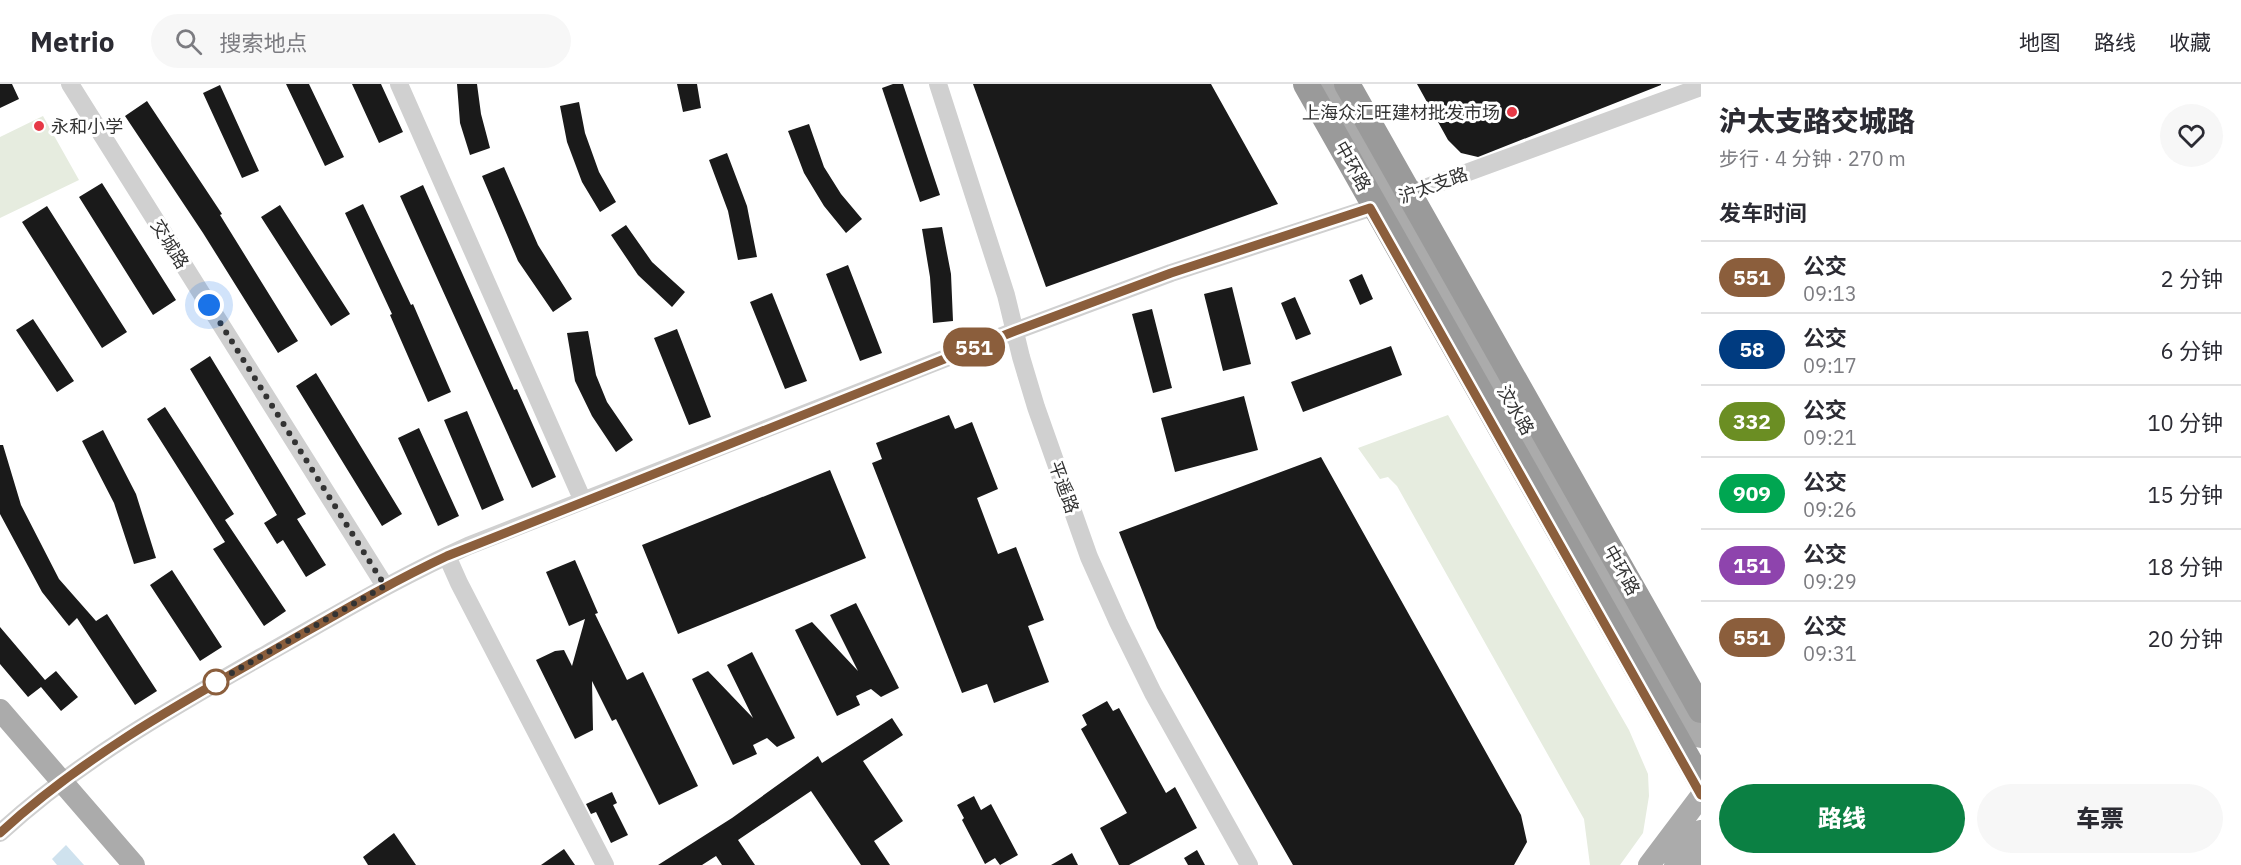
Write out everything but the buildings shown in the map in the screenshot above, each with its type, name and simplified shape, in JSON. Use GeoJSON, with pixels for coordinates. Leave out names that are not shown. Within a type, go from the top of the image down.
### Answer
{"type":"FeatureCollection","features":[{"type":"Feature","properties":{"kind":"highway","name":"中环路"},"geometry":{"type":"LineString","coordinates":[[1306,84],[1701,782]]}},
{"type":"Feature","properties":{"kind":"highway","name":"中环路"},"geometry":{"type":"LineString","coordinates":[[1356,88],[1701,710]]}},
{"type":"Feature","properties":{"kind":"main road","name":"汶水路"},"geometry":{"type":"LineString","coordinates":[[1299,84],[1392,200],[1519,416],[1701,737]]}},
{"type":"Feature","properties":{"kind":"main road","name":"汶水路"},"geometry":{"type":"LineString","coordinates":[[1313,84],[1563,452],[1701,696]]}},
{"type":"Feature","properties":{"kind":"main road","name":"汶水路"},"geometry":{"type":"LineString","coordinates":[[1328,84],[1701,760]]}},
{"type":"Feature","properties":{"kind":"main road","name":"汶水路"},"geometry":{"type":"LineString","coordinates":[[1356,88],[1392,200],[1701,795]]}},
{"type":"Feature","properties":{"kind":"main road"},"geometry":{"type":"LineString","coordinates":[[1519,416],[1563,452]]}},
{"type":"Feature","properties":{"kind":"main road"},"geometry":{"type":"LineString","coordinates":[[1617,548],[1630,612]]}},
{"type":"Feature","properties":{"kind":"main road"},"geometry":{"type":"LineString","coordinates":[[0,710],[115,865]]}},
{"type":"Feature","properties":{"kind":"main road"},"geometry":{"type":"LineString","coordinates":[[0,732],[134,865]]}},
{"type":"Feature","properties":{"kind":"main road"},"geometry":{"type":"LineString","coordinates":[[1649,865],[1701,795]]}},
{"type":"Feature","properties":{"kind":"main road"},"geometry":{"type":"LineString","coordinates":[[1676,865],[1701,831]]}},
{"type":"Feature","properties":{"kind":"main road"},"geometry":{"type":"LineString","coordinates":[[1697,865],[1701,859]]}},
{"type":"Feature","properties":{"kind":"street","name":"交城路"},"geometry":{"type":"LineString","coordinates":[[70,84],[385,586]]}},
{"type":"Feature","properties":{"kind":"street"},"geometry":{"type":"LineString","coordinates":[[399,84],[583,501]]}},
{"type":"Feature","properties":{"kind":"street","name":"平遥路"},"geometry":{"type":"LineString","coordinates":[[938,84],[1006,295],[1021,357],[1047,440],[1099,581],[1153,693],[1249,865]]}},
{"type":"Feature","properties":{"kind":"street","name":"沪太支路"},"geometry":{"type":"LineString","coordinates":[[0,833],[55,785],[208,687],[385,586],[447,556],[1015,331],[1171,273],[1392,200],[1701,87]]}},
{"type":"Feature","properties":{"kind":"street"},"geometry":{"type":"LineString","coordinates":[[447,556],[469,603],[605,865]]}},
{"type":"Feature","properties":{"kind":"shaded area"},"geometry":{"type":"Polygon","coordinates":[[[43,116],[79,180],[0,218],[0,137],[43,116]]]}},
{"type":"Feature","properties":{"kind":"shaded area"},"geometry":{"type":"Polygon","coordinates":[[[1448,415],[1629,730],[1648,774],[1649,796],[1643,833],[1620,865],[1590,865],[1584,819],[1397,486],[1388,477],[1380,479],[1358,448],[1448,415]]]}},
{"type":"Feature","properties":{"kind":"water"},"geometry":{"type":"Polygon","coordinates":[[[66,845],[84,865],[57,865],[52,859],[66,845]]]}},
{"type":"Feature","properties":{"kind":"bus line","name":"551"},"geometry":{"type":"LineString","coordinates":[[0,833],[30,805],[61,781],[216,682],[385,586],[447,556],[489,537],[1015,331],[1171,273],[1370,208],[1701,795]]}},
{"type":"Feature","properties":{"kind":"place","name":"上海众汇旺建材批发市场"},"geometry":{"type":"Point","coordinates":[1512,112]}},
{"type":"Feature","properties":{"kind":"place","name":"永和小学"},"geometry":{"type":"Point","coordinates":[39,126]}},
{"type":"Feature","properties":{"kind":"route"},"geometry":{"type":"LineString","coordinates":[[209,305],[385,586],[216,682]]}}]}
